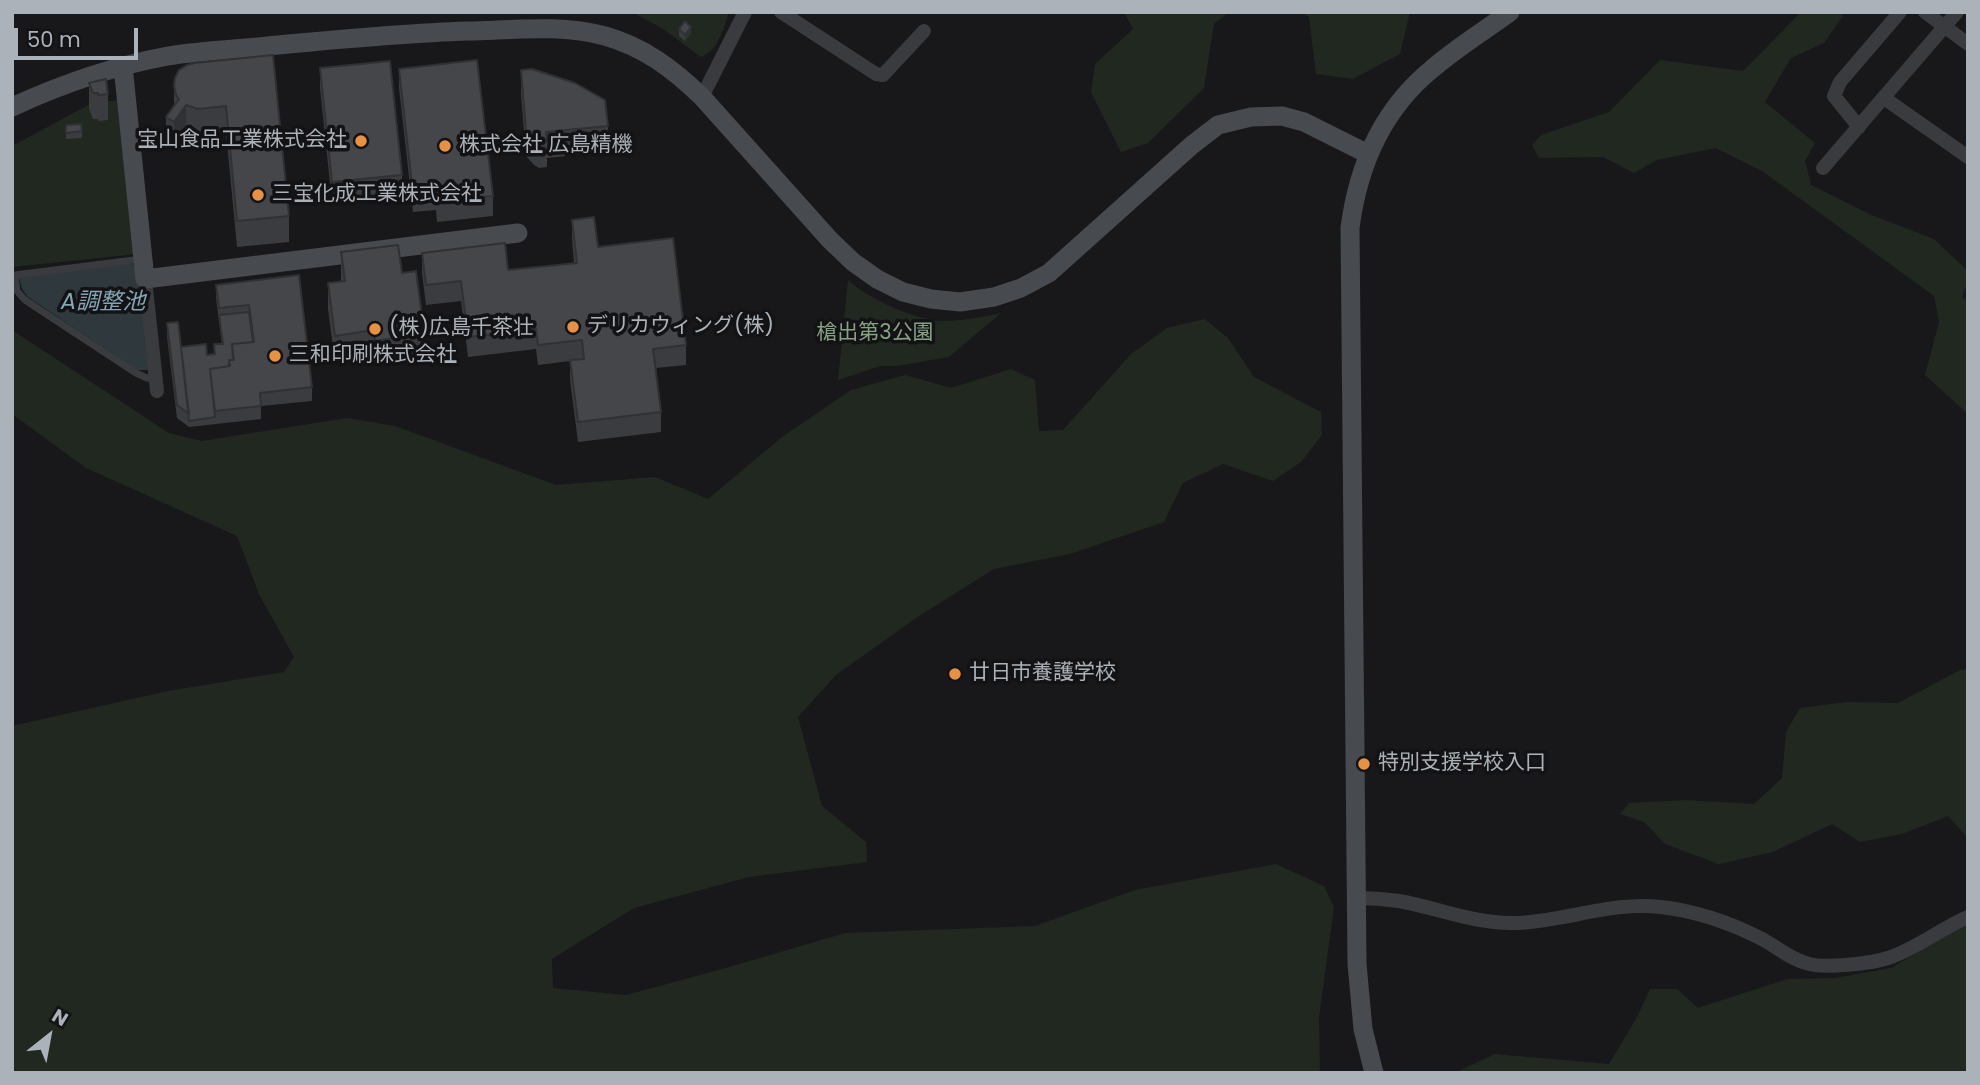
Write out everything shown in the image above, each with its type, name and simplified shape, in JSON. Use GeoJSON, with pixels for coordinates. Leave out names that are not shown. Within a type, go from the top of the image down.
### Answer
{"type":"FeatureCollection","features":[{"type":"Feature","properties":{"kind":"street"},"geometry":{"type":"LineString","coordinates":[[702,97],[745,12]]}},
{"type":"Feature","properties":{"kind":"street"},"geometry":{"type":"LineString","coordinates":[[781,12],[876,74],[883,75],[924,31]]}},
{"type":"Feature","properties":{"kind":"street"},"geometry":{"type":"LineString","coordinates":[[1374,1073],[1363,1028],[1359,996],[1349,250],[1353,205],[1368,154],[1386,121],[1414,85],[1449,55],[1510,12]]}},
{"type":"Feature","properties":{"kind":"street"},"geometry":{"type":"LineString","coordinates":[[1858,127],[1834,96],[1840,82],[1900,12]]}},
{"type":"Feature","properties":{"kind":"street"},"geometry":{"type":"LineString","coordinates":[[1925,12],[1968,44]]}},
{"type":"Feature","properties":{"kind":"street"},"geometry":{"type":"LineString","coordinates":[[1824,168],[1957,12]]}},
{"type":"Feature","properties":{"kind":"street"},"geometry":{"type":"LineString","coordinates":[[12,107],[49,90],[104,71],[169,56],[416,33],[570,29],[605,36],[638,48],[681,76],[853,262],[877,279],[903,292],[960,302],[994,297],[1021,288],[1049,273],[1218,125],[1251,117],[1282,116],[1304,122],[1368,154]]}},
{"type":"Feature","properties":{"kind":"street"},"geometry":{"type":"LineString","coordinates":[[123,66],[156,385]]}},
{"type":"Feature","properties":{"kind":"street"},"geometry":{"type":"LineString","coordinates":[[1884,97],[1968,157]]}},
{"type":"Feature","properties":{"kind":"street"},"geometry":{"type":"LineString","coordinates":[[144,269],[518,233]]}},
{"type":"Feature","properties":{"kind":"street"},"geometry":{"type":"LineString","coordinates":[[1357,898],[1398,901],[1493,923],[1549,920],[1611,907],[1663,907],[1716,919],[1762,939],[1785,954],[1808,964],[1835,965],[1886,959],[1968,916]]}},
{"type":"Feature","properties":{"kind":"lane"},"geometry":{"type":"LineString","coordinates":[[144,269],[14,274],[17,291],[25,300],[156,385]]}},
{"type":"Feature","properties":{"kind":"green space"},"geometry":{"type":"Polygon","coordinates":[[[632,12],[729,12],[716,44],[701,57],[663,29],[632,12]]]}},
{"type":"Feature","properties":{"kind":"green space"},"geometry":{"type":"Polygon","coordinates":[[[1124,12],[1229,12],[1214,24],[1204,88],[1148,143],[1121,152],[1091,92],[1095,64],[1133,29],[1124,12]]]}},
{"type":"Feature","properties":{"kind":"green space"},"geometry":{"type":"Polygon","coordinates":[[[1301,12],[1410,12],[1400,54],[1353,79],[1316,74],[1309,17],[1301,12]]]}},
{"type":"Feature","properties":{"kind":"green space"},"geometry":{"type":"Polygon","coordinates":[[[1839,12],[1843,16],[1824,43],[1791,58],[1765,102],[1815,143],[1805,161],[1811,185],[1869,214],[1934,239],[1968,271],[1962,297],[1968,301],[1968,414],[1925,375],[1939,322],[1934,296],[1762,171],[1716,148],[1657,160],[1634,173],[1603,157],[1539,158],[1532,145],[1541,135],[1609,112],[1660,60],[1743,71],[1800,13],[1839,12]]]}},
{"type":"Feature","properties":{"kind":"green space"},"geometry":{"type":"Polygon","coordinates":[[[120,100],[138,254],[12,267],[12,146],[92,103],[120,100]]]}},
{"type":"Feature","properties":{"kind":"green space","name":"槍出第3公園"},"geometry":{"type":"Polygon","coordinates":[[[848,280],[892,307],[930,319],[957,320],[1001,313],[949,357],[897,366],[880,366],[838,380],[848,280]]]}},
{"type":"Feature","properties":{"kind":"green space"},"geometry":{"type":"Polygon","coordinates":[[[1205,319],[1228,338],[1254,377],[1321,412],[1322,435],[1301,462],[1273,481],[1223,464],[1183,483],[1164,522],[1070,554],[994,569],[919,616],[836,675],[798,717],[822,806],[866,842],[867,862],[749,877],[634,908],[552,959],[553,988],[626,995],[845,933],[1035,926],[1135,890],[1276,864],[1324,886],[1334,907],[1319,1017],[1320,1073],[12,1073],[12,726],[168,691],[284,672],[294,657],[259,594],[237,536],[86,468],[12,414],[12,330],[169,433],[202,441],[347,418],[395,426],[556,485],[655,477],[708,499],[782,437],[851,390],[905,375],[951,388],[1011,369],[1035,380],[1039,431],[1063,430],[1131,354],[1167,328],[1205,319]]]}},
{"type":"Feature","properties":{"kind":"green space"},"geometry":{"type":"Polygon","coordinates":[[[1968,669],[1968,838],[1948,816],[1902,834],[1860,842],[1832,824],[1773,852],[1719,864],[1665,844],[1644,822],[1620,814],[1629,803],[1685,800],[1754,804],[1782,778],[1786,732],[1800,708],[1847,702],[1898,703],[1960,670],[1968,669]]]}},
{"type":"Feature","properties":{"kind":"green space"},"geometry":{"type":"Polygon","coordinates":[[[1968,923],[1968,1073],[1454,1073],[1495,1054],[1609,1064],[1636,1019],[1650,989],[1677,989],[1698,1008],[1787,979],[1835,978],[1891,968],[1968,923]]]}},
{"type":"Feature","properties":{"kind":"water","name":"A調整池"},"geometry":{"type":"Polygon","coordinates":[[[132,263],[137,269],[148,370],[137,370],[28,297],[22,289],[19,277],[132,263]]]}},
{"type":"Feature","properties":{"kind":"building"},"geometry":{"type":"Polygon","coordinates":[[[685,21],[691,27],[685,35],[679,29],[685,21]]]}},
{"type":"Feature","properties":{"kind":"building","name":"三宝化成工業株式会社"},"geometry":{"type":"Polygon","coordinates":[[[273,55],[289,216],[237,221],[226,106],[198,109],[186,105],[174,122],[166,117],[179,99],[174,86],[175,78],[179,70],[187,65],[273,55]]]}},
{"type":"Feature","properties":{"kind":"building","name":"株式会社 広島精機"},"geometry":{"type":"Polygon","coordinates":[[[477,60],[493,196],[437,202],[436,190],[413,193],[399,69],[477,60]]]}},
{"type":"Feature","properties":{"kind":"building","name":"宝山食品工業株式会社"},"geometry":{"type":"Polygon","coordinates":[[[390,61],[402,175],[332,182],[320,68],[390,61]]]}},
{"type":"Feature","properties":{"kind":"building"},"geometry":{"type":"Polygon","coordinates":[[[532,69],[575,83],[605,100],[608,126],[546,132],[547,141],[534,140],[526,130],[521,70],[532,69]]]}},
{"type":"Feature","properties":{"kind":"building"},"geometry":{"type":"Polygon","coordinates":[[[106,79],[108,94],[93,93],[89,83],[106,79]]]}},
{"type":"Feature","properties":{"kind":"building"},"geometry":{"type":"Polygon","coordinates":[[[81,124],[82,131],[66,133],[66,125],[81,124]]]}},
{"type":"Feature","properties":{"kind":"building","name":"デリカウィング(株)"},"geometry":{"type":"Polygon","coordinates":[[[594,217],[598,247],[673,238],[686,345],[653,349],[661,412],[578,422],[570,360],[584,359],[582,340],[538,345],[536,329],[468,337],[461,281],[426,285],[422,253],[505,243],[508,270],[577,263],[572,220],[594,217]]]}},
{"type":"Feature","properties":{"kind":"building","name":"(株)広島千茶壮"},"geometry":{"type":"Polygon","coordinates":[[[398,245],[402,273],[416,271],[423,324],[413,325],[415,335],[375,341],[373,330],[335,336],[328,283],[345,281],[341,252],[398,245]]]}},
{"type":"Feature","properties":{"kind":"building","name":"三和印刷株式会社"},"geometry":{"type":"Polygon","coordinates":[[[299,275],[312,387],[260,393],[261,406],[215,411],[210,369],[230,366],[229,360],[234,360],[232,344],[254,342],[249,305],[219,308],[216,285],[299,275]]]}},
{"type":"Feature","properties":{"kind":"building"},"geometry":{"type":"Polygon","coordinates":[[[249,312],[253,342],[232,344],[233,360],[229,360],[229,366],[210,369],[215,417],[189,421],[181,347],[206,344],[207,355],[215,354],[214,344],[223,344],[219,315],[249,312]]]}},
{"type":"Feature","properties":{"kind":"building"},"geometry":{"type":"Polygon","coordinates":[[[178,322],[189,414],[177,405],[167,323],[178,322]]]}},
{"type":"Feature","properties":{"kind":"place","name":"宝山食品工業株式会社"},"geometry":{"type":"Point","coordinates":[361,141]}},
{"type":"Feature","properties":{"kind":"place","name":"株式会社 広島精機"},"geometry":{"type":"Point","coordinates":[445,146]}},
{"type":"Feature","properties":{"kind":"place","name":"三宝化成工業株式会社"},"geometry":{"type":"Point","coordinates":[258,195]}},
{"type":"Feature","properties":{"kind":"place","name":"デリカウィング(株)"},"geometry":{"type":"Point","coordinates":[573,327]}},
{"type":"Feature","properties":{"kind":"place","name":"(株)広島千茶壮"},"geometry":{"type":"Point","coordinates":[375,329]}},
{"type":"Feature","properties":{"kind":"place","name":"三和印刷株式会社"},"geometry":{"type":"Point","coordinates":[275,356]}},
{"type":"Feature","properties":{"kind":"place","name":"廿日市養護学校"},"geometry":{"type":"Point","coordinates":[955,674]}},
{"type":"Feature","properties":{"kind":"place","name":"特別支援学校入口"},"geometry":{"type":"Point","coordinates":[1364,764]}}]}
